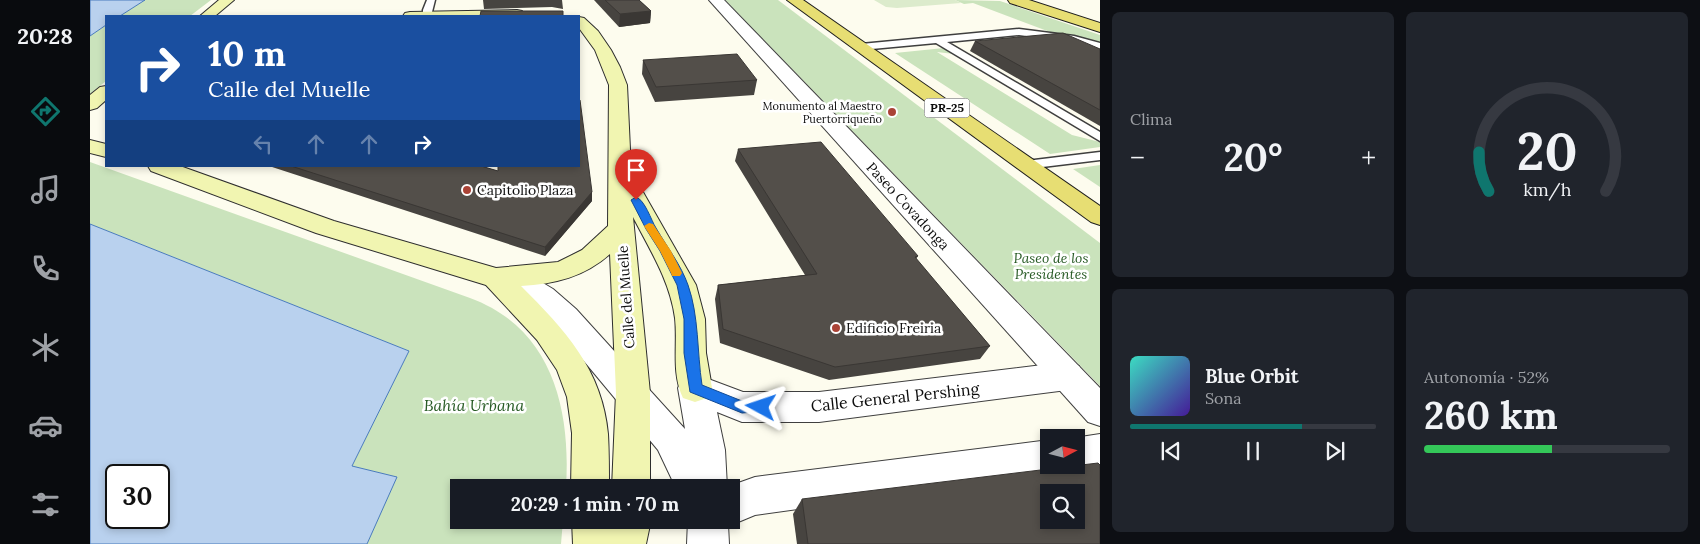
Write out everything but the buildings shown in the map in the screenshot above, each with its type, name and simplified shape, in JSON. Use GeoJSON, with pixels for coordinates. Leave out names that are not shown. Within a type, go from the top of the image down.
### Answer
{"type":"FeatureCollection","features":[{"type":"Feature","properties":{"kind":"main road"},"geometry":{"type":"LineString","coordinates":[[208,15],[227,0]]}},
{"type":"Feature","properties":{"kind":"main road","name":"PR-25"},"geometry":{"type":"LineString","coordinates":[[794,0],[1100,217]]}},
{"type":"Feature","properties":{"kind":"main road"},"geometry":{"type":"LineString","coordinates":[[1015,0],[1100,28]]}},
{"type":"Feature","properties":{"kind":"main road"},"geometry":{"type":"LineString","coordinates":[[480,15],[533,14]]}},
{"type":"Feature","properties":{"kind":"main road","name":"Calle del Muelle"},"geometry":{"type":"LineString","coordinates":[[580,23],[592,33],[611,62],[618,85],[621,228],[633,393],[632,479]]}},
{"type":"Feature","properties":{"kind":"main road"},"geometry":{"type":"LineString","coordinates":[[90,104],[105,92]]}},
{"type":"Feature","properties":{"kind":"main road"},"geometry":{"type":"LineString","coordinates":[[90,146],[105,151]]}},
{"type":"Feature","properties":{"kind":"main road"},"geometry":{"type":"LineString","coordinates":[[162,167],[325,227],[496,278],[555,274],[568,270],[586,262],[621,228]]}},
{"type":"Feature","properties":{"kind":"main road","name":"Calle del Muelle"},"geometry":{"type":"LineString","coordinates":[[620,170],[682,285],[690,319],[690,353],[695,388]]}},
{"type":"Feature","properties":{"kind":"main road"},"geometry":{"type":"LineString","coordinates":[[496,278],[548,332],[571,365],[584,397],[590,433],[590,479]]}},
{"type":"Feature","properties":{"kind":"main road"},"geometry":{"type":"LineString","coordinates":[[593,529],[594,544]]}},
{"type":"Feature","properties":{"kind":"main road"},"geometry":{"type":"LineString","coordinates":[[625,544],[629,529]]}},
{"type":"Feature","properties":{"kind":"street","name":"Paseo Covadonga"},"geometry":{"type":"LineString","coordinates":[[716,0],[1100,412]]}},
{"type":"Feature","properties":{"kind":"street"},"geometry":{"type":"LineString","coordinates":[[496,278],[523,284],[543,296],[565,317],[671,438],[692,479]]}},
{"type":"Feature","properties":{"kind":"street","name":"Calle General Pershing"},"geometry":{"type":"LineString","coordinates":[[695,388],[742,407],[819,407],[1067,376]]}},
{"type":"Feature","properties":{"kind":"street"},"geometry":{"type":"LineString","coordinates":[[695,388],[707,450],[708,479]]}},
{"type":"Feature","properties":{"kind":"street"},"geometry":{"type":"LineString","coordinates":[[1085,452],[1100,450]]}},
{"type":"Feature","properties":{"kind":"street"},"geometry":{"type":"LineString","coordinates":[[740,502],[756,496],[794,490],[1040,458]]}},
{"type":"Feature","properties":{"kind":"street"},"geometry":{"type":"LineString","coordinates":[[708,529],[708,544]]}},
{"type":"Feature","properties":{"kind":"lane"},"geometry":{"type":"LineString","coordinates":[[427,15],[432,0]]}},
{"type":"Feature","properties":{"kind":"lane"},"geometry":{"type":"LineString","coordinates":[[861,47],[1018,32],[1074,39],[1100,46]]}},
{"type":"Feature","properties":{"kind":"lane"},"geometry":{"type":"LineString","coordinates":[[938,40],[1100,137]]}},
{"type":"Feature","properties":{"kind":"lane"},"geometry":{"type":"LineString","coordinates":[[1026,165],[1100,156]]}},
{"type":"Feature","properties":{"kind":"green space"},"geometry":{"type":"Polygon","coordinates":[[[145,0],[211,0],[191,15],[122,15],[145,0]]]}},
{"type":"Feature","properties":{"kind":"green space","name":"Paseo de los Presidentes"},"geometry":{"type":"Polygon","coordinates":[[[725,0],[778,0],[1100,243],[1100,386],[725,0]]]}},
{"type":"Feature","properties":{"kind":"green space"},"geometry":{"type":"Polygon","coordinates":[[[874,0],[955,0],[961,3],[897,8],[886,7],[874,0]]]}},
{"type":"Feature","properties":{"kind":"green space"},"geometry":{"type":"Polygon","coordinates":[[[955,0],[1000,1],[1100,35],[1100,42],[1050,32],[973,3],[964,4],[955,0]]]}},
{"type":"Feature","properties":{"kind":"green space"},"geometry":{"type":"Polygon","coordinates":[[[105,26],[105,82],[90,94],[90,36],[105,26]]]}},
{"type":"Feature","properties":{"kind":"green space"},"geometry":{"type":"Polygon","coordinates":[[[944,48],[954,54],[937,52],[1072,135],[1100,142],[1100,147],[1050,154],[895,53],[944,48]]]}},
{"type":"Feature","properties":{"kind":"green space","name":"Bahía Urbana"},"geometry":{"type":"Polygon","coordinates":[[[90,162],[470,298],[498,312],[520,329],[538,350],[551,374],[565,429],[566,479],[450,479],[450,529],[562,529],[561,544],[367,544],[396,477],[352,466],[409,351],[90,224],[90,162]]]}},
{"type":"Feature","properties":{"kind":"green space"},"geometry":{"type":"Polygon","coordinates":[[[1100,165],[1100,187],[1073,169],[1100,165]]]}},
{"type":"Feature","properties":{"kind":"water"},"geometry":{"type":"Polygon","coordinates":[[[90,0],[145,0],[122,15],[105,15],[105,26],[90,36],[90,0]]]}},
{"type":"Feature","properties":{"kind":"water"},"geometry":{"type":"Polygon","coordinates":[[[90,224],[409,351],[352,466],[397,477],[367,544],[90,544],[90,224]]]}},
{"type":"Feature","properties":{"kind":"slow traffic"},"geometry":{"type":"LineString","coordinates":[[649,226],[676,273]]}},
{"type":"Feature","properties":{"kind":"place","name":"Monumento al Maestro Puertorriqueño"},"geometry":{"type":"Point","coordinates":[892,112]}},
{"type":"Feature","properties":{"kind":"place","name":"Capitolio Plaza"},"geometry":{"type":"Point","coordinates":[467,190]}},
{"type":"Feature","properties":{"kind":"place","name":"Edificio Freiria"},"geometry":{"type":"Point","coordinates":[836,328]}},
{"type":"Feature","properties":{"kind":"route"},"geometry":{"type":"LineString","coordinates":[[636,200],[682,285],[690,319],[690,353],[695,388],[742,407],[761,407]]}}]}
